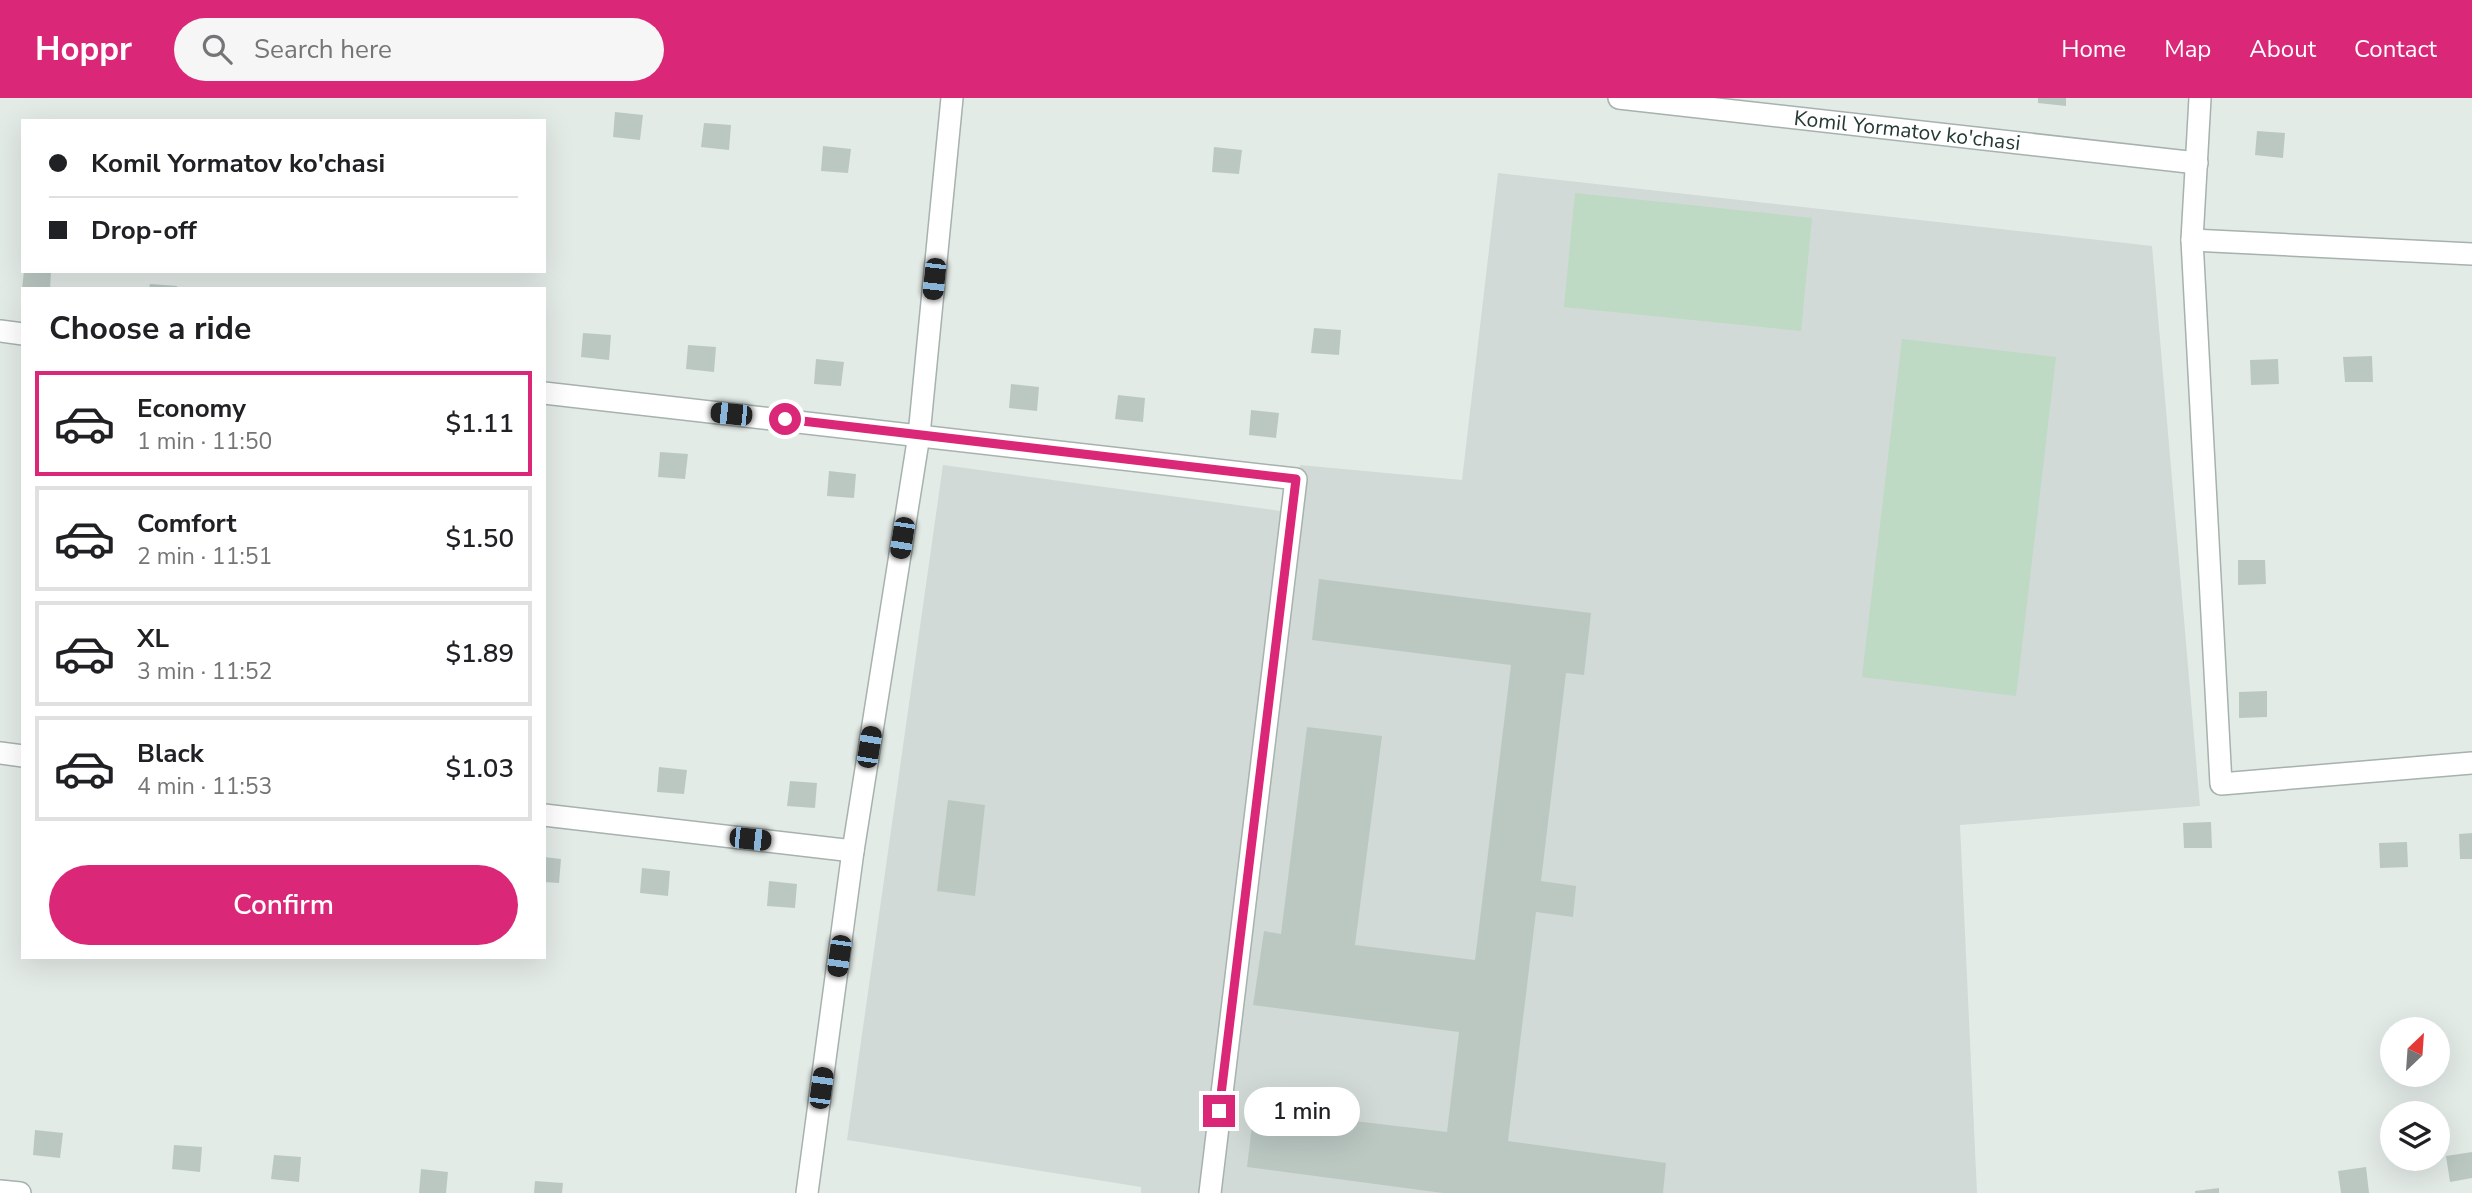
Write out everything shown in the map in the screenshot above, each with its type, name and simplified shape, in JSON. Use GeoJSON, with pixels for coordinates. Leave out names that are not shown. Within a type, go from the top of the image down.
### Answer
{"type":"FeatureCollection","features":[{"type":"Feature","properties":{"kind":"street"},"geometry":{"type":"LineString","coordinates":[[807,1193],[853,851],[919,435],[952,98]]}},
{"type":"Feature","properties":{"kind":"street","name":"Komil Yormatov ko'chasi"},"geometry":{"type":"LineString","coordinates":[[1619,98],[2197,163]]}},
{"type":"Feature","properties":{"kind":"street"},"geometry":{"type":"LineString","coordinates":[[2200,98],[2192,240],[2221,784],[2472,763]]}},
{"type":"Feature","properties":{"kind":"street"},"geometry":{"type":"LineString","coordinates":[[2192,240],[2472,254]]}},
{"type":"Feature","properties":{"kind":"street"},"geometry":{"type":"LineString","coordinates":[[0,331],[21,334]]}},
{"type":"Feature","properties":{"kind":"street"},"geometry":{"type":"LineString","coordinates":[[546,393],[1296,479],[1210,1193]]}},
{"type":"Feature","properties":{"kind":"street"},"geometry":{"type":"LineString","coordinates":[[0,754],[21,756]]}},
{"type":"Feature","properties":{"kind":"street"},"geometry":{"type":"LineString","coordinates":[[546,816],[853,851]]}},
{"type":"Feature","properties":{"kind":"street"},"geometry":{"type":"LineString","coordinates":[[0,1191],[20,1193]]}},
{"type":"Feature","properties":{"kind":"shaded area"},"geometry":{"type":"Polygon","coordinates":[[[1498,173],[2152,246],[2200,806],[1960,825],[1977,1193],[1141,1193],[1141,1187],[847,1140],[943,465],[1303,514],[1300,465],[1462,480],[1498,173]]]}},
{"type":"Feature","properties":{"kind":"green space"},"geometry":{"type":"Polygon","coordinates":[[[1575,193],[1812,218],[1801,331],[1564,307],[1575,193]]]}},
{"type":"Feature","properties":{"kind":"green space"},"geometry":{"type":"Polygon","coordinates":[[[1902,339],[2056,357],[2016,696],[1862,677],[1902,339]]]}},
{"type":"Feature","properties":{"kind":"building"},"geometry":{"type":"Polygon","coordinates":[[[2038,98],[2066,98],[2066,106],[2038,103],[2038,98]]]}},
{"type":"Feature","properties":{"kind":"building"},"geometry":{"type":"Polygon","coordinates":[[[615,112],[643,115],[640,140],[613,137],[615,112]]]}},
{"type":"Feature","properties":{"kind":"building"},"geometry":{"type":"Polygon","coordinates":[[[704,123],[731,125],[729,150],[701,147],[704,123]]]}},
{"type":"Feature","properties":{"kind":"building"},"geometry":{"type":"Polygon","coordinates":[[[2257,131],[2285,133],[2283,158],[2255,155],[2257,131]]]}},
{"type":"Feature","properties":{"kind":"building"},"geometry":{"type":"Polygon","coordinates":[[[823,146],[851,149],[848,173],[821,171],[823,146]]]}},
{"type":"Feature","properties":{"kind":"building"},"geometry":{"type":"Polygon","coordinates":[[[1214,147],[1242,150],[1239,174],[1212,172],[1214,147]]]}},
{"type":"Feature","properties":{"kind":"building"},"geometry":{"type":"Polygon","coordinates":[[[24,273],[51,273],[50,287],[22,287],[24,273]]]}},
{"type":"Feature","properties":{"kind":"building"},"geometry":{"type":"Polygon","coordinates":[[[150,284],[177,286],[177,287],[149,287],[150,284]]]}},
{"type":"Feature","properties":{"kind":"building"},"geometry":{"type":"Polygon","coordinates":[[[1314,328],[1341,330],[1339,355],[1311,353],[1314,328]]]}},
{"type":"Feature","properties":{"kind":"building"},"geometry":{"type":"Polygon","coordinates":[[[583,333],[611,335],[609,360],[581,357],[583,333]]]}},
{"type":"Feature","properties":{"kind":"building"},"geometry":{"type":"Polygon","coordinates":[[[688,345],[716,347],[714,372],[686,369],[688,345]]]}},
{"type":"Feature","properties":{"kind":"building"},"geometry":{"type":"Polygon","coordinates":[[[2372,356],[2373,382],[2345,382],[2343,357],[2372,356]]]}},
{"type":"Feature","properties":{"kind":"building"},"geometry":{"type":"Polygon","coordinates":[[[816,359],[844,362],[841,386],[814,384],[816,359]]]}},
{"type":"Feature","properties":{"kind":"building"},"geometry":{"type":"Polygon","coordinates":[[[2278,359],[2279,384],[2251,385],[2250,360],[2278,359]]]}},
{"type":"Feature","properties":{"kind":"building"},"geometry":{"type":"Polygon","coordinates":[[[1011,384],[1039,387],[1037,411],[1009,408],[1011,384]]]}},
{"type":"Feature","properties":{"kind":"building"},"geometry":{"type":"Polygon","coordinates":[[[1118,395],[1145,398],[1143,422],[1115,419],[1118,395]]]}},
{"type":"Feature","properties":{"kind":"building"},"geometry":{"type":"Polygon","coordinates":[[[1251,410],[1279,413],[1276,438],[1249,435],[1251,410]]]}},
{"type":"Feature","properties":{"kind":"building"},"geometry":{"type":"Polygon","coordinates":[[[660,452],[688,454],[685,479],[658,477],[660,452]]]}},
{"type":"Feature","properties":{"kind":"building"},"geometry":{"type":"Polygon","coordinates":[[[829,471],[856,474],[854,498],[827,496],[829,471]]]}},
{"type":"Feature","properties":{"kind":"building"},"geometry":{"type":"Polygon","coordinates":[[[2238,560],[2265,560],[2266,584],[2238,585],[2238,560]]]}},
{"type":"Feature","properties":{"kind":"building"},"geometry":{"type":"Polygon","coordinates":[[[1319,579],[1591,613],[1584,675],[1566,673],[1541,881],[1576,886],[1573,917],[1536,912],[1508,1141],[1666,1163],[1663,1193],[1443,1193],[1247,1167],[1254,1109],[1447,1132],[1459,1032],[1253,1005],[1264,931],[1281,934],[1307,727],[1382,736],[1355,945],[1475,960],[1511,665],[1312,640],[1319,579]]]}},
{"type":"Feature","properties":{"kind":"building"},"geometry":{"type":"Polygon","coordinates":[[[2267,691],[2267,717],[2239,718],[2239,692],[2267,691]]]}},
{"type":"Feature","properties":{"kind":"building"},"geometry":{"type":"Polygon","coordinates":[[[659,767],[687,770],[684,794],[657,792],[659,767]]]}},
{"type":"Feature","properties":{"kind":"building"},"geometry":{"type":"Polygon","coordinates":[[[790,781],[817,783],[815,808],[787,806],[790,781]]]}},
{"type":"Feature","properties":{"kind":"building"},"geometry":{"type":"Polygon","coordinates":[[[948,800],[985,805],[975,896],[937,891],[948,800]]]}},
{"type":"Feature","properties":{"kind":"building"},"geometry":{"type":"Polygon","coordinates":[[[2211,822],[2212,848],[2184,848],[2183,823],[2211,822]]]}},
{"type":"Feature","properties":{"kind":"building"},"geometry":{"type":"Polygon","coordinates":[[[2472,833],[2472,859],[2460,859],[2459,834],[2472,833]]]}},
{"type":"Feature","properties":{"kind":"building"},"geometry":{"type":"Polygon","coordinates":[[[2407,842],[2408,867],[2380,868],[2379,843],[2407,842]]]}},
{"type":"Feature","properties":{"kind":"building"},"geometry":{"type":"Polygon","coordinates":[[[546,857],[561,859],[559,883],[546,882],[546,857]]]}},
{"type":"Feature","properties":{"kind":"building"},"geometry":{"type":"Polygon","coordinates":[[[642,868],[670,871],[668,896],[640,893],[642,868]]]}},
{"type":"Feature","properties":{"kind":"building"},"geometry":{"type":"Polygon","coordinates":[[[769,881],[797,884],[795,908],[767,906],[769,881]]]}},
{"type":"Feature","properties":{"kind":"building"},"geometry":{"type":"Polygon","coordinates":[[[35,1130],[63,1133],[60,1158],[33,1155],[35,1130]]]}},
{"type":"Feature","properties":{"kind":"building"},"geometry":{"type":"Polygon","coordinates":[[[174,1145],[202,1147],[200,1172],[172,1169],[174,1145]]]}},
{"type":"Feature","properties":{"kind":"building"},"geometry":{"type":"Polygon","coordinates":[[[2472,1152],[2472,1178],[2450,1182],[2450,1155],[2472,1152]]]}},
{"type":"Feature","properties":{"kind":"building"},"geometry":{"type":"Polygon","coordinates":[[[274,1155],[301,1157],[299,1182],[271,1179],[274,1155]]]}},
{"type":"Feature","properties":{"kind":"building"},"geometry":{"type":"Polygon","coordinates":[[[2366,1167],[2369,1193],[2341,1193],[2338,1171],[2366,1167]]]}},
{"type":"Feature","properties":{"kind":"building"},"geometry":{"type":"Polygon","coordinates":[[[421,1169],[448,1172],[446,1193],[419,1193],[421,1169]]]}},
{"type":"Feature","properties":{"kind":"building"},"geometry":{"type":"Polygon","coordinates":[[[535,1181],[563,1183],[562,1193],[534,1193],[535,1181]]]}},
{"type":"Feature","properties":{"kind":"building"},"geometry":{"type":"Polygon","coordinates":[[[2219,1188],[2219,1193],[2195,1193],[2195,1191],[2219,1188]]]}},
{"type":"Feature","properties":{"kind":"route"},"geometry":{"type":"LineString","coordinates":[[785,419],[1296,479],[1219,1111]]}}]}
